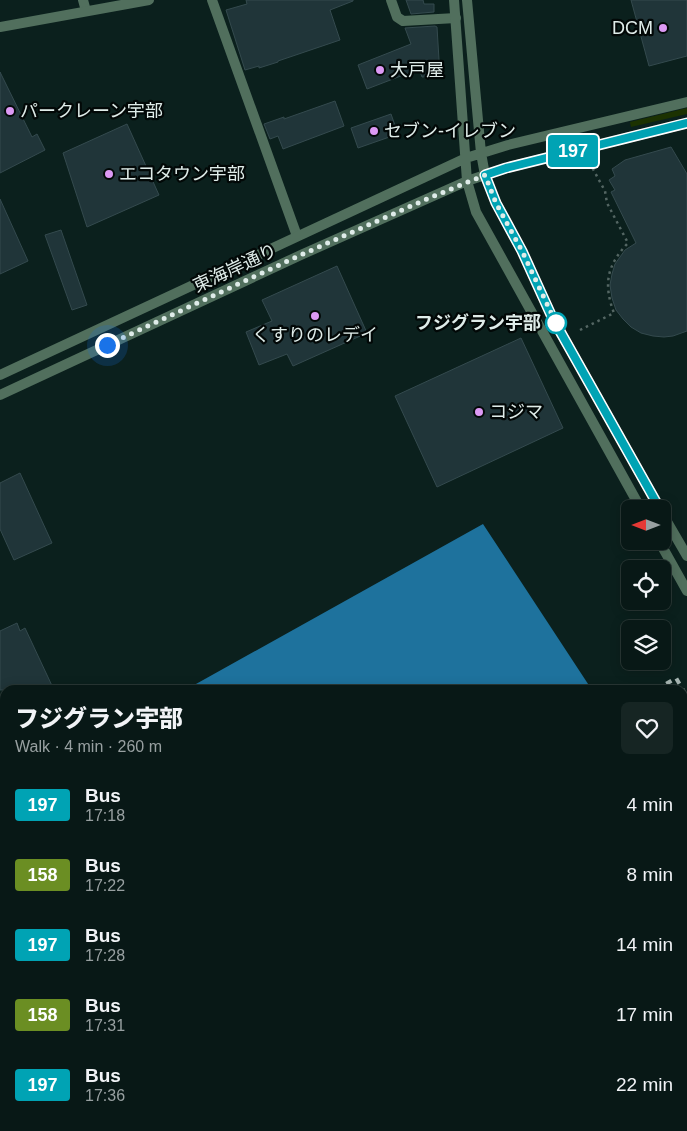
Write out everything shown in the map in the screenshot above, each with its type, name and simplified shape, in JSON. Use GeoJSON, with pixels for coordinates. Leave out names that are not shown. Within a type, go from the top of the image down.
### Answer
{"type":"FeatureCollection","features":[{"type":"Feature","properties":{"kind":"street"},"geometry":{"type":"LineString","coordinates":[[83,0],[86,11]]}},
{"type":"Feature","properties":{"kind":"street"},"geometry":{"type":"LineString","coordinates":[[0,27],[149,0]]}},
{"type":"Feature","properties":{"kind":"street"},"geometry":{"type":"LineString","coordinates":[[212,0],[297,236]]}},
{"type":"Feature","properties":{"kind":"street"},"geometry":{"type":"LineString","coordinates":[[391,0],[397,17],[404,21],[456,18]]}},
{"type":"Feature","properties":{"kind":"street"},"geometry":{"type":"LineString","coordinates":[[454,0],[467,181],[476,212],[636,500]]}},
{"type":"Feature","properties":{"kind":"street"},"geometry":{"type":"LineString","coordinates":[[467,0],[481,153],[485,175],[496,203],[522,251],[552,317],[655,500]]}},
{"type":"Feature","properties":{"kind":"street","name":"東海岸通り"},"geometry":{"type":"LineString","coordinates":[[0,375],[466,158],[508,145],[687,102]]}},
{"type":"Feature","properties":{"kind":"street","name":"東海岸通り"},"geometry":{"type":"LineString","coordinates":[[0,395],[303,254],[467,181],[506,168],[687,123]]}},
{"type":"Feature","properties":{"kind":"street"},"geometry":{"type":"LineString","coordinates":[[671,528],[687,556]]}},
{"type":"Feature","properties":{"kind":"street"},"geometry":{"type":"LineString","coordinates":[[664,550],[687,591]]}},
{"type":"Feature","properties":{"kind":"path"},"geometry":{"type":"LineString","coordinates":[[580,330],[614,313],[609,301],[608,277],[618,254],[628,243],[607,203],[605,191],[588,160]]}},
{"type":"Feature","properties":{"kind":"green space"},"geometry":{"type":"Polygon","coordinates":[[[687,108],[687,114],[631,127],[630,122],[687,108]]]}},
{"type":"Feature","properties":{"kind":"water"},"geometry":{"type":"Polygon","coordinates":[[[483,524],[589,685],[194,685],[483,524]]]}},
{"type":"Feature","properties":{"kind":"building"},"geometry":{"type":"Polygon","coordinates":[[[246,0],[353,1],[330,10],[340,40],[259,68],[259,66],[245,70],[226,10],[247,4],[246,0]]]}},
{"type":"Feature","properties":{"kind":"building"},"geometry":{"type":"Polygon","coordinates":[[[406,0],[423,0],[424,4],[434,4],[434,12],[411,14],[406,0]]]}},
{"type":"Feature","properties":{"kind":"building","name":"DCM"},"geometry":{"type":"Polygon","coordinates":[[[631,0],[687,0],[687,56],[649,66],[631,0]]]}},
{"type":"Feature","properties":{"kind":"building"},"geometry":{"type":"Polygon","coordinates":[[[437,27],[440,76],[422,77],[419,69],[367,89],[358,65],[411,44],[405,28],[437,27]]]}},
{"type":"Feature","properties":{"kind":"building","name":"パークレーン宇部"},"geometry":{"type":"Polygon","coordinates":[[[0,72],[32,137],[37,134],[45,150],[0,173],[0,72]]]}},
{"type":"Feature","properties":{"kind":"building"},"geometry":{"type":"Polygon","coordinates":[[[335,101],[344,126],[283,149],[278,136],[270,139],[264,124],[335,101]]]}},
{"type":"Feature","properties":{"kind":"building","name":"セブン-イレブン"},"geometry":{"type":"Polygon","coordinates":[[[391,114],[398,134],[358,148],[351,128],[391,114]]]}},
{"type":"Feature","properties":{"kind":"building","name":"エコタウン宇部"},"geometry":{"type":"Polygon","coordinates":[[[127,124],[159,195],[87,227],[63,153],[127,124]]]}},
{"type":"Feature","properties":{"kind":"building"},"geometry":{"type":"Polygon","coordinates":[[[671,147],[687,174],[687,331],[664,337],[641,333],[631,327],[616,310],[610,285],[612,274],[615,264],[625,250],[636,243],[611,192],[615,190],[609,180],[615,176],[612,169],[625,160],[671,147]]]}},
{"type":"Feature","properties":{"kind":"building"},"geometry":{"type":"Polygon","coordinates":[[[0,199],[28,261],[0,274],[0,199]]]}},
{"type":"Feature","properties":{"kind":"building"},"geometry":{"type":"Polygon","coordinates":[[[61,230],[87,305],[72,310],[45,235],[61,230]]]}},
{"type":"Feature","properties":{"kind":"building","name":"くすりのレデイ"},"geometry":{"type":"Polygon","coordinates":[[[337,266],[367,333],[293,366],[287,354],[259,365],[246,332],[272,321],[262,300],[337,266]]]}},
{"type":"Feature","properties":{"kind":"building","name":"コジマ"},"geometry":{"type":"Polygon","coordinates":[[[521,338],[563,428],[437,487],[395,396],[521,338]]]}},
{"type":"Feature","properties":{"kind":"building"},"geometry":{"type":"Polygon","coordinates":[[[20,473],[52,543],[14,560],[0,529],[0,483],[20,473]]]}},
{"type":"Feature","properties":{"kind":"building"},"geometry":{"type":"Polygon","coordinates":[[[17,623],[20,631],[25,628],[52,685],[0,685],[0,631],[17,623]]]}},
{"type":"Feature","properties":{"kind":"railway"},"geometry":{"type":"LineString","coordinates":[[664,685],[676,678],[680,685]]}},
{"type":"Feature","properties":{"kind":"bus line","name":"197"},"geometry":{"type":"LineString","coordinates":[[655,500],[552,317],[522,251],[496,203],[485,175],[506,168],[687,123]]}},
{"type":"Feature","properties":{"kind":"place","name":"DCM"},"geometry":{"type":"Point","coordinates":[663,28]}},
{"type":"Feature","properties":{"kind":"place","name":"大戸屋"},"geometry":{"type":"Point","coordinates":[380,70]}},
{"type":"Feature","properties":{"kind":"place","name":"パークレーン宇部"},"geometry":{"type":"Point","coordinates":[10,111]}},
{"type":"Feature","properties":{"kind":"place","name":"セブン-イレブン"},"geometry":{"type":"Point","coordinates":[374,131]}},
{"type":"Feature","properties":{"kind":"place","name":"エコタウン宇部"},"geometry":{"type":"Point","coordinates":[109,174]}},
{"type":"Feature","properties":{"kind":"place","name":"くすりのレデイ"},"geometry":{"type":"Point","coordinates":[315,316]}},
{"type":"Feature","properties":{"kind":"place","name":"フジグラン宇部"},"geometry":{"type":"Point","coordinates":[556,323]}},
{"type":"Feature","properties":{"kind":"place","name":"コジマ"},"geometry":{"type":"Point","coordinates":[479,412]}},
{"type":"Feature","properties":{"kind":"route"},"geometry":{"type":"LineString","coordinates":[[107,345],[303,254],[467,181],[485,175],[496,203],[522,251],[556,323]]}}]}
